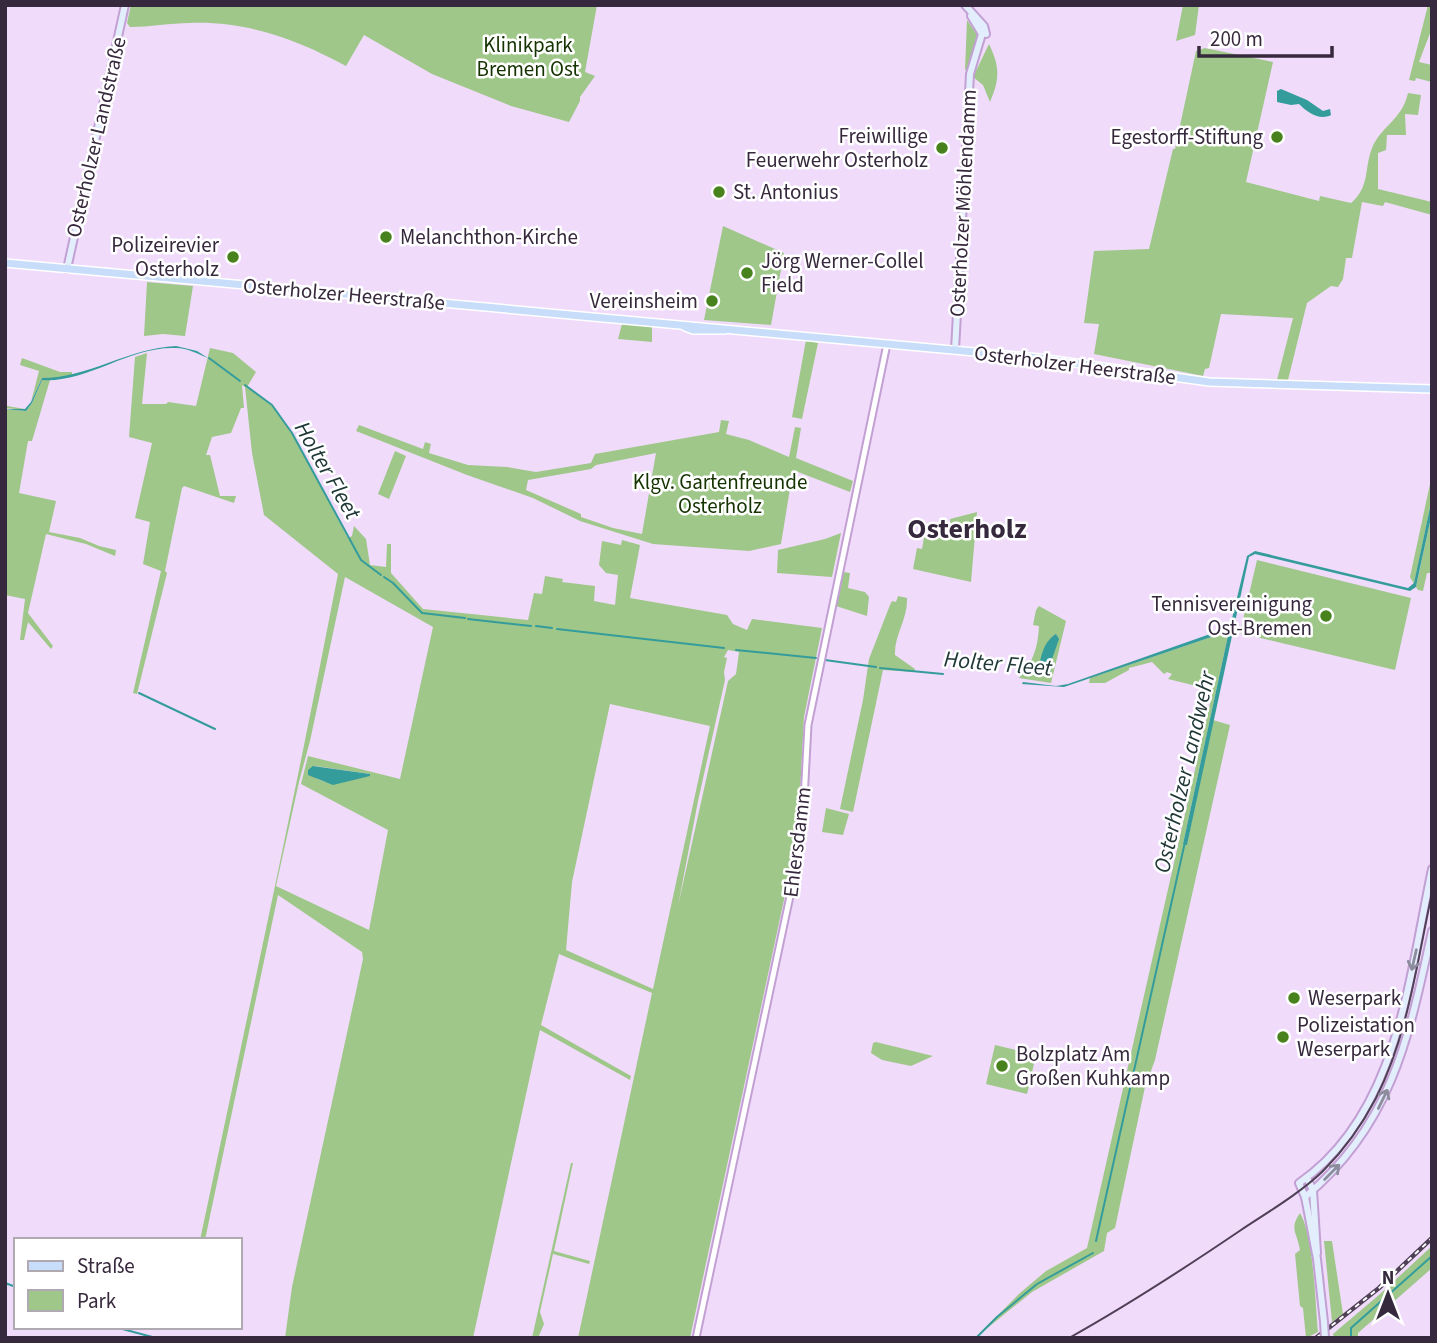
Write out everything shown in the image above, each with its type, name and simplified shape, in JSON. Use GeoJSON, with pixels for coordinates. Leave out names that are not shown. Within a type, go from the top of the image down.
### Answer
{"type":"FeatureCollection","features":[{"type":"Feature","properties":{"kind":"main road","name":"Osterholzer Landstraße"},"geometry":{"type":"LineString","coordinates":[[67,269],[125,5]]}},
{"type":"Feature","properties":{"kind":"main road","name":"Osterholzer Möhlendamm"},"geometry":{"type":"LineString","coordinates":[[955,350],[970,74],[974,58],[982,48],[984,34],[984,26],[965,5]]}},
{"type":"Feature","properties":{"kind":"main road","name":"Osterholzer Heerstraße"},"geometry":{"type":"LineString","coordinates":[[5,263],[1082,362],[1209,382],[1432,390]]}},
{"type":"Feature","properties":{"kind":"main road"},"geometry":{"type":"LineString","coordinates":[[1317,1259],[1305,1197],[1299,1183],[1341,1144],[1362,1114],[1382,1077],[1415,957],[1432,869]]}},
{"type":"Feature","properties":{"kind":"main road"},"geometry":{"type":"LineString","coordinates":[[1305,1197],[1351,1153],[1387,1091],[1409,1032],[1432,931]]}},
{"type":"Feature","properties":{"kind":"main road"},"geometry":{"type":"LineString","coordinates":[[1307,1178],[1313,1190],[1325,1338]]}},
{"type":"Feature","properties":{"kind":"street","name":"Ehlersdamm"},"geometry":{"type":"LineString","coordinates":[[696,1338],[793,882],[803,818],[808,725],[887,344]]}},
{"type":"Feature","properties":{"kind":"green space","name":"Klinikpark Bremen Ost"},"geometry":{"type":"Polygon","coordinates":[[[131,5],[597,5],[585,72],[595,76],[580,97],[569,122],[511,106],[432,74],[364,35],[346,66],[290,40],[231,25],[182,23],[130,27],[127,23],[131,5]]]}},
{"type":"Feature","properties":{"kind":"green space"},"geometry":{"type":"Polygon","coordinates":[[[1183,5],[1199,5],[1195,35],[1176,41],[1183,5]]]}},
{"type":"Feature","properties":{"kind":"green space"},"geometry":{"type":"Polygon","coordinates":[[[1428,5],[1432,5],[1432,28],[1419,62],[1432,65],[1432,82],[1416,78],[1415,81],[1409,80],[1428,5]]]}},
{"type":"Feature","properties":{"kind":"green space"},"geometry":{"type":"Polygon","coordinates":[[[967,20],[980,39],[965,70],[967,20]]]}},
{"type":"Feature","properties":{"kind":"green space"},"geometry":{"type":"Polygon","coordinates":[[[989,44],[997,73],[990,102],[983,85],[973,77],[989,44]]]}},
{"type":"Feature","properties":{"kind":"green space"},"geometry":{"type":"Polygon","coordinates":[[[1205,48],[1273,62],[1246,182],[1319,201],[1320,196],[1351,203],[1357,197],[1364,184],[1376,140],[1401,110],[1408,93],[1421,95],[1418,115],[1405,114],[1406,135],[1387,135],[1386,150],[1378,153],[1378,189],[1432,202],[1432,215],[1385,202],[1383,206],[1362,202],[1352,258],[1346,258],[1343,279],[1338,287],[1331,286],[1307,303],[1288,380],[1277,380],[1293,318],[1221,314],[1209,368],[1205,369],[1203,376],[1094,354],[1099,324],[1084,323],[1094,251],[1149,249],[1175,149],[1196,51],[1205,48]]]}},
{"type":"Feature","properties":{"kind":"green space","name":"Jörg Werner-Collel Field"},"geometry":{"type":"Polygon","coordinates":[[[723,226],[784,253],[771,325],[704,320],[723,226]]]}},
{"type":"Feature","properties":{"kind":"green space"},"geometry":{"type":"Polygon","coordinates":[[[147,282],[193,286],[185,336],[144,336],[147,282]]]}},
{"type":"Feature","properties":{"kind":"green space"},"geometry":{"type":"Polygon","coordinates":[[[622,324],[652,326],[652,342],[618,339],[622,324]]]}},
{"type":"Feature","properties":{"kind":"green space"},"geometry":{"type":"Polygon","coordinates":[[[806,340],[818,343],[802,419],[792,417],[806,340]]]}},
{"type":"Feature","properties":{"kind":"green space"},"geometry":{"type":"Polygon","coordinates":[[[210,348],[233,353],[256,372],[247,387],[272,406],[295,438],[348,538],[352,536],[354,526],[366,539],[370,565],[386,567],[387,544],[391,544],[391,573],[423,609],[528,620],[534,593],[542,594],[545,576],[563,579],[562,582],[595,586],[594,601],[615,605],[618,575],[606,573],[599,565],[602,541],[621,545],[622,540],[640,545],[630,598],[727,615],[733,624],[747,630],[752,619],[822,628],[804,717],[799,813],[791,867],[690,1338],[578,1338],[652,993],[559,954],[541,1025],[631,1076],[630,1080],[540,1030],[473,1338],[285,1338],[292,1287],[363,959],[362,952],[278,895],[205,1238],[200,1238],[338,574],[264,515],[252,453],[245,387],[242,385],[244,408],[241,408],[231,433],[212,437],[206,455],[210,455],[220,496],[236,496],[234,503],[184,486],[182,488],[165,571],[167,573],[137,694],[133,693],[161,571],[143,564],[150,522],[135,518],[152,443],[129,437],[135,357],[147,353],[142,404],[168,402],[196,406],[210,348]],[[345,577],[276,886],[369,930],[388,830],[301,784],[308,756],[400,779],[433,627],[345,577]],[[728,650],[724,657],[727,658],[725,680],[678,906],[728,681],[736,674],[739,652],[728,650]],[[610,704],[572,882],[566,950],[653,989],[710,726],[610,704]],[[315,766],[308,770],[322,781],[338,782],[370,776],[370,774],[315,766]]]}},
{"type":"Feature","properties":{"kind":"green space"},"geometry":{"type":"Polygon","coordinates":[[[22,358],[60,372],[72,372],[72,375],[42,378],[31,402],[39,371],[20,365],[22,358]]]}},
{"type":"Feature","properties":{"kind":"green space"},"geometry":{"type":"Polygon","coordinates":[[[42,380],[50,380],[32,441],[28,441],[19,493],[56,501],[49,532],[80,538],[116,550],[115,556],[86,544],[46,534],[28,613],[53,646],[51,649],[28,622],[24,640],[20,640],[25,599],[5,595],[5,409],[26,411],[42,380]]]}},
{"type":"Feature","properties":{"kind":"green space"},"geometry":{"type":"Polygon","coordinates":[[[31,402],[25,410],[5,408],[25,409],[31,402]]]}},
{"type":"Feature","properties":{"kind":"green space","name":"Klgv. Gartenfreunde Osterholz"},"geometry":{"type":"Polygon","coordinates":[[[721,420],[729,421],[726,434],[749,440],[789,457],[795,427],[801,428],[796,458],[853,481],[850,492],[793,470],[781,544],[749,551],[653,544],[580,521],[533,498],[356,431],[359,425],[423,449],[425,442],[431,444],[429,453],[468,465],[536,472],[591,463],[595,454],[719,432],[721,420]],[[656,453],[596,465],[591,469],[528,480],[526,490],[581,514],[581,517],[642,534],[656,453]]]}},
{"type":"Feature","properties":{"kind":"green space"},"geometry":{"type":"Polygon","coordinates":[[[395,451],[406,456],[389,499],[378,494],[395,451]]]}},
{"type":"Feature","properties":{"kind":"green space"},"geometry":{"type":"Polygon","coordinates":[[[1430,484],[1432,498],[1414,584],[1410,577],[1430,484]]]}},
{"type":"Feature","properties":{"kind":"green space"},"geometry":{"type":"Polygon","coordinates":[[[977,512],[971,582],[913,569],[917,548],[922,549],[924,537],[951,534],[950,519],[977,512]]]}},
{"type":"Feature","properties":{"kind":"green space"},"geometry":{"type":"Polygon","coordinates":[[[1432,513],[1432,573],[1427,573],[1423,591],[1416,587],[1432,513]]]}},
{"type":"Feature","properties":{"kind":"green space"},"geometry":{"type":"Polygon","coordinates":[[[841,533],[832,577],[777,573],[778,550],[841,533]]]}},
{"type":"Feature","properties":{"kind":"green space","name":"Tennisvereinigung Ost-Bremen"},"geometry":{"type":"Polygon","coordinates":[[[1257,560],[1411,598],[1395,670],[1240,633],[1257,560]]]}},
{"type":"Feature","properties":{"kind":"green space"},"geometry":{"type":"Polygon","coordinates":[[[843,572],[850,573],[848,588],[865,592],[869,597],[867,616],[836,606],[843,572]]]}},
{"type":"Feature","properties":{"kind":"green space"},"geometry":{"type":"Polygon","coordinates":[[[898,596],[907,598],[907,606],[895,655],[915,669],[914,672],[883,670],[853,812],[840,809],[869,659],[890,605],[892,601],[896,602],[898,596]]]}},
{"type":"Feature","properties":{"kind":"green space"},"geometry":{"type":"Polygon","coordinates":[[[1039,606],[1066,621],[1051,683],[1019,678],[1036,648],[1039,626],[1033,625],[1039,606]]]}},
{"type":"Feature","properties":{"kind":"green space"},"geometry":{"type":"Polygon","coordinates":[[[1229,631],[1183,844],[1187,844],[1213,720],[1230,725],[1155,1060],[1145,1087],[1115,1228],[1107,1233],[1104,1251],[1032,1292],[975,1338],[1046,1271],[1087,1248],[1213,690],[1168,679],[1172,674],[1164,674],[1152,662],[1129,668],[1105,683],[1089,683],[1090,678],[1229,631]]]}},
{"type":"Feature","properties":{"kind":"green space"},"geometry":{"type":"Polygon","coordinates":[[[826,808],[849,814],[843,835],[822,832],[826,808]]]}},
{"type":"Feature","properties":{"kind":"green space"},"geometry":{"type":"Polygon","coordinates":[[[873,1043],[933,1056],[911,1066],[882,1060],[871,1053],[873,1043]]]}},
{"type":"Feature","properties":{"kind":"green space"},"geometry":{"type":"Polygon","coordinates":[[[995,1045],[1036,1055],[1027,1094],[986,1084],[995,1045]]]}},
{"type":"Feature","properties":{"kind":"green space"},"geometry":{"type":"Polygon","coordinates":[[[571,1163],[554,1251],[590,1261],[589,1264],[553,1254],[540,1312],[544,1324],[538,1338],[532,1338],[571,1163]]]}},
{"type":"Feature","properties":{"kind":"green space"},"geometry":{"type":"Polygon","coordinates":[[[1300,1213],[1311,1253],[1318,1332],[1306,1338],[1295,1254],[1300,1250],[1294,1227],[1300,1213]]]}},
{"type":"Feature","properties":{"kind":"green space"},"geometry":{"type":"Polygon","coordinates":[[[1324,1241],[1332,1241],[1343,1314],[1332,1322],[1324,1241]]]}},
{"type":"Feature","properties":{"kind":"green space"},"geometry":{"type":"Polygon","coordinates":[[[1432,1246],[1432,1268],[1358,1333],[1358,1338],[1334,1338],[1333,1334],[1432,1246]]]}},
{"type":"Feature","properties":{"kind":"shaded area"},"geometry":{"type":"Polygon","coordinates":[[[1281,89],[1307,100],[1323,111],[1330,109],[1331,115],[1318,116],[1309,113],[1299,104],[1277,102],[1277,91],[1281,89]]]}},
{"type":"Feature","properties":{"kind":"shaded area"},"geometry":{"type":"Polygon","coordinates":[[[176,346],[197,351],[208,358],[180,348],[142,353],[76,376],[42,380],[26,411],[5,409],[25,409],[42,378],[76,373],[142,352],[159,348],[176,346]]]}},
{"type":"Feature","properties":{"kind":"shaded area"},"geometry":{"type":"Polygon","coordinates":[[[1432,498],[1432,513],[1416,587],[1410,591],[1255,554],[1249,557],[1187,845],[1183,844],[1229,631],[1064,687],[1022,684],[1068,684],[1230,627],[1247,556],[1255,551],[1408,588],[1414,583],[1432,498]]]}},
{"type":"Feature","properties":{"kind":"shaded area"},"geometry":{"type":"Polygon","coordinates":[[[1056,634],[1059,639],[1051,662],[1051,674],[1042,675],[1038,671],[1043,650],[1056,634]]]}},
{"type":"Feature","properties":{"kind":"shaded area"},"geometry":{"type":"Polygon","coordinates":[[[313,766],[370,776],[333,785],[308,775],[308,770],[313,766]]]}},
{"type":"Feature","properties":{"kind":"waterway","name":"Holter Fleet"},"geometry":{"type":"LineString","coordinates":[[209,358],[240,381]]}},
{"type":"Feature","properties":{"kind":"waterway","name":"Holter Fleet"},"geometry":{"type":"LineString","coordinates":[[245,385],[272,405],[292,433],[361,560],[381,575]]}},
{"type":"Feature","properties":{"kind":"waterway","name":"Holter Fleet"},"geometry":{"type":"LineString","coordinates":[[384,577],[422,613],[465,618]]}},
{"type":"Feature","properties":{"kind":"waterway","name":"Holter Fleet"},"geometry":{"type":"LineString","coordinates":[[468,619],[531,626]]}},
{"type":"Feature","properties":{"kind":"waterway","name":"Holter Fleet"},"geometry":{"type":"LineString","coordinates":[[536,626],[552,628]]}},
{"type":"Feature","properties":{"kind":"waterway","name":"Holter Fleet"},"geometry":{"type":"LineString","coordinates":[[557,629],[724,648]]}},
{"type":"Feature","properties":{"kind":"waterway","name":"Holter Fleet"},"geometry":{"type":"LineString","coordinates":[[736,650],[816,658]]}},
{"type":"Feature","properties":{"kind":"waterway","name":"Holter Fleet"},"geometry":{"type":"LineString","coordinates":[[825,660],[876,667]]}},
{"type":"Feature","properties":{"kind":"waterway","name":"Holter Fleet"},"geometry":{"type":"LineString","coordinates":[[880,668],[943,674]]}},
{"type":"Feature","properties":{"kind":"waterway"},"geometry":{"type":"LineString","coordinates":[[139,693],[215,729]]}},
{"type":"Feature","properties":{"kind":"waterway","name":"Osterholzer Landwehr"},"geometry":{"type":"LineString","coordinates":[[1096,1241],[1185,842]]}},
{"type":"Feature","properties":{"kind":"waterway","name":"Osterholzer Landwehr"},"geometry":{"type":"LineString","coordinates":[[976,1338],[1037,1284],[1093,1253]]}},
{"type":"Feature","properties":{"kind":"waterway"},"geometry":{"type":"LineString","coordinates":[[1351,1338],[1351,1328],[1432,1256]]}},
{"type":"Feature","properties":{"kind":"waterway","name":"Osterholzer Landwehr"},"geometry":{"type":"LineString","coordinates":[[5,1283],[14,1286]]}},
{"type":"Feature","properties":{"kind":"waterway","name":"Osterholzer Landwehr"},"geometry":{"type":"LineString","coordinates":[[122,1329],[156,1338]]}},
{"type":"Feature","properties":{"kind":"tram line"},"geometry":{"type":"LineString","coordinates":[[1069,1338],[1156,1286],[1283,1202],[1323,1171],[1345,1146],[1376,1098],[1396,1049],[1404,1024],[1432,893]]}},
{"type":"Feature","properties":{"kind":"railway"},"geometry":{"type":"LineString","coordinates":[[1316,1338],[1379,1288],[1432,1238]]}},
{"type":"Feature","properties":{"kind":"place","name":"Egestorff-Stiftung"},"geometry":{"type":"Point","coordinates":[1277,137]}},
{"type":"Feature","properties":{"kind":"place","name":"Freiwillige Feuerwehr Osterholz"},"geometry":{"type":"Point","coordinates":[942,148]}},
{"type":"Feature","properties":{"kind":"place","name":"St. Antonius"},"geometry":{"type":"Point","coordinates":[719,192]}},
{"type":"Feature","properties":{"kind":"place","name":"Melanchthon-Kirche"},"geometry":{"type":"Point","coordinates":[386,237]}},
{"type":"Feature","properties":{"kind":"place","name":"Polizeirevier Osterholz"},"geometry":{"type":"Point","coordinates":[233,257]}},
{"type":"Feature","properties":{"kind":"place","name":"Jörg Werner-Collel Field"},"geometry":{"type":"Point","coordinates":[747,273]}},
{"type":"Feature","properties":{"kind":"place","name":"Vereinsheim"},"geometry":{"type":"Point","coordinates":[712,301]}},
{"type":"Feature","properties":{"kind":"place","name":"Tennisvereinigung Ost-Bremen"},"geometry":{"type":"Point","coordinates":[1326,616]}},
{"type":"Feature","properties":{"kind":"place","name":"Weserpark"},"geometry":{"type":"Point","coordinates":[1294,998]}},
{"type":"Feature","properties":{"kind":"place","name":"Polizeistation Weserpark"},"geometry":{"type":"Point","coordinates":[1283,1037]}},
{"type":"Feature","properties":{"kind":"place","name":"Bolzplatz Am Großen Kuhkamp"},"geometry":{"type":"Point","coordinates":[1002,1066]}},
{"type":"Feature","properties":{"kind":"district","name":"Osterholz"},"geometry":{"type":"Point","coordinates":[967,528]}}]}
